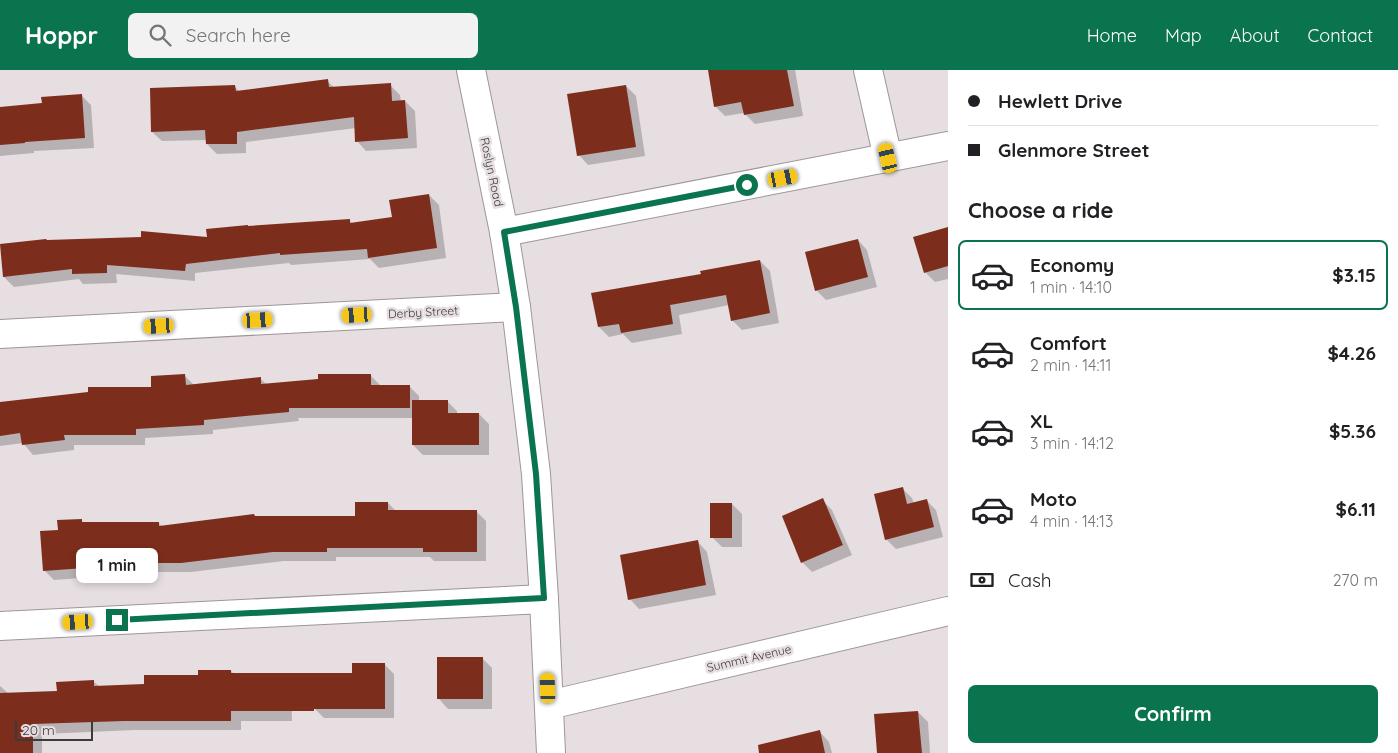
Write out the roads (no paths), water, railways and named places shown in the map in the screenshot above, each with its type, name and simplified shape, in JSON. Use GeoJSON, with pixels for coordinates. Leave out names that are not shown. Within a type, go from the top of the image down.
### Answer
{"type":"FeatureCollection","features":[{"type":"Feature","properties":{"kind":"street","name":"Roslyn Road"},"geometry":{"type":"LineString","coordinates":[[471,70],[504,232],[516,307],[536,474],[551,753]]}},
{"type":"Feature","properties":{"kind":"street"},"geometry":{"type":"LineString","coordinates":[[868,70],[888,158]]}},
{"type":"Feature","properties":{"kind":"street"},"geometry":{"type":"LineString","coordinates":[[504,232],[948,146]]}},
{"type":"Feature","properties":{"kind":"street","name":"Derby Street"},"geometry":{"type":"LineString","coordinates":[[0,334],[516,307]]}},
{"type":"Feature","properties":{"kind":"street"},"geometry":{"type":"LineString","coordinates":[[0,626],[544,598]]}},
{"type":"Feature","properties":{"kind":"street","name":"Summit Avenue"},"geometry":{"type":"LineString","coordinates":[[549,706],[948,611]]}}]}
